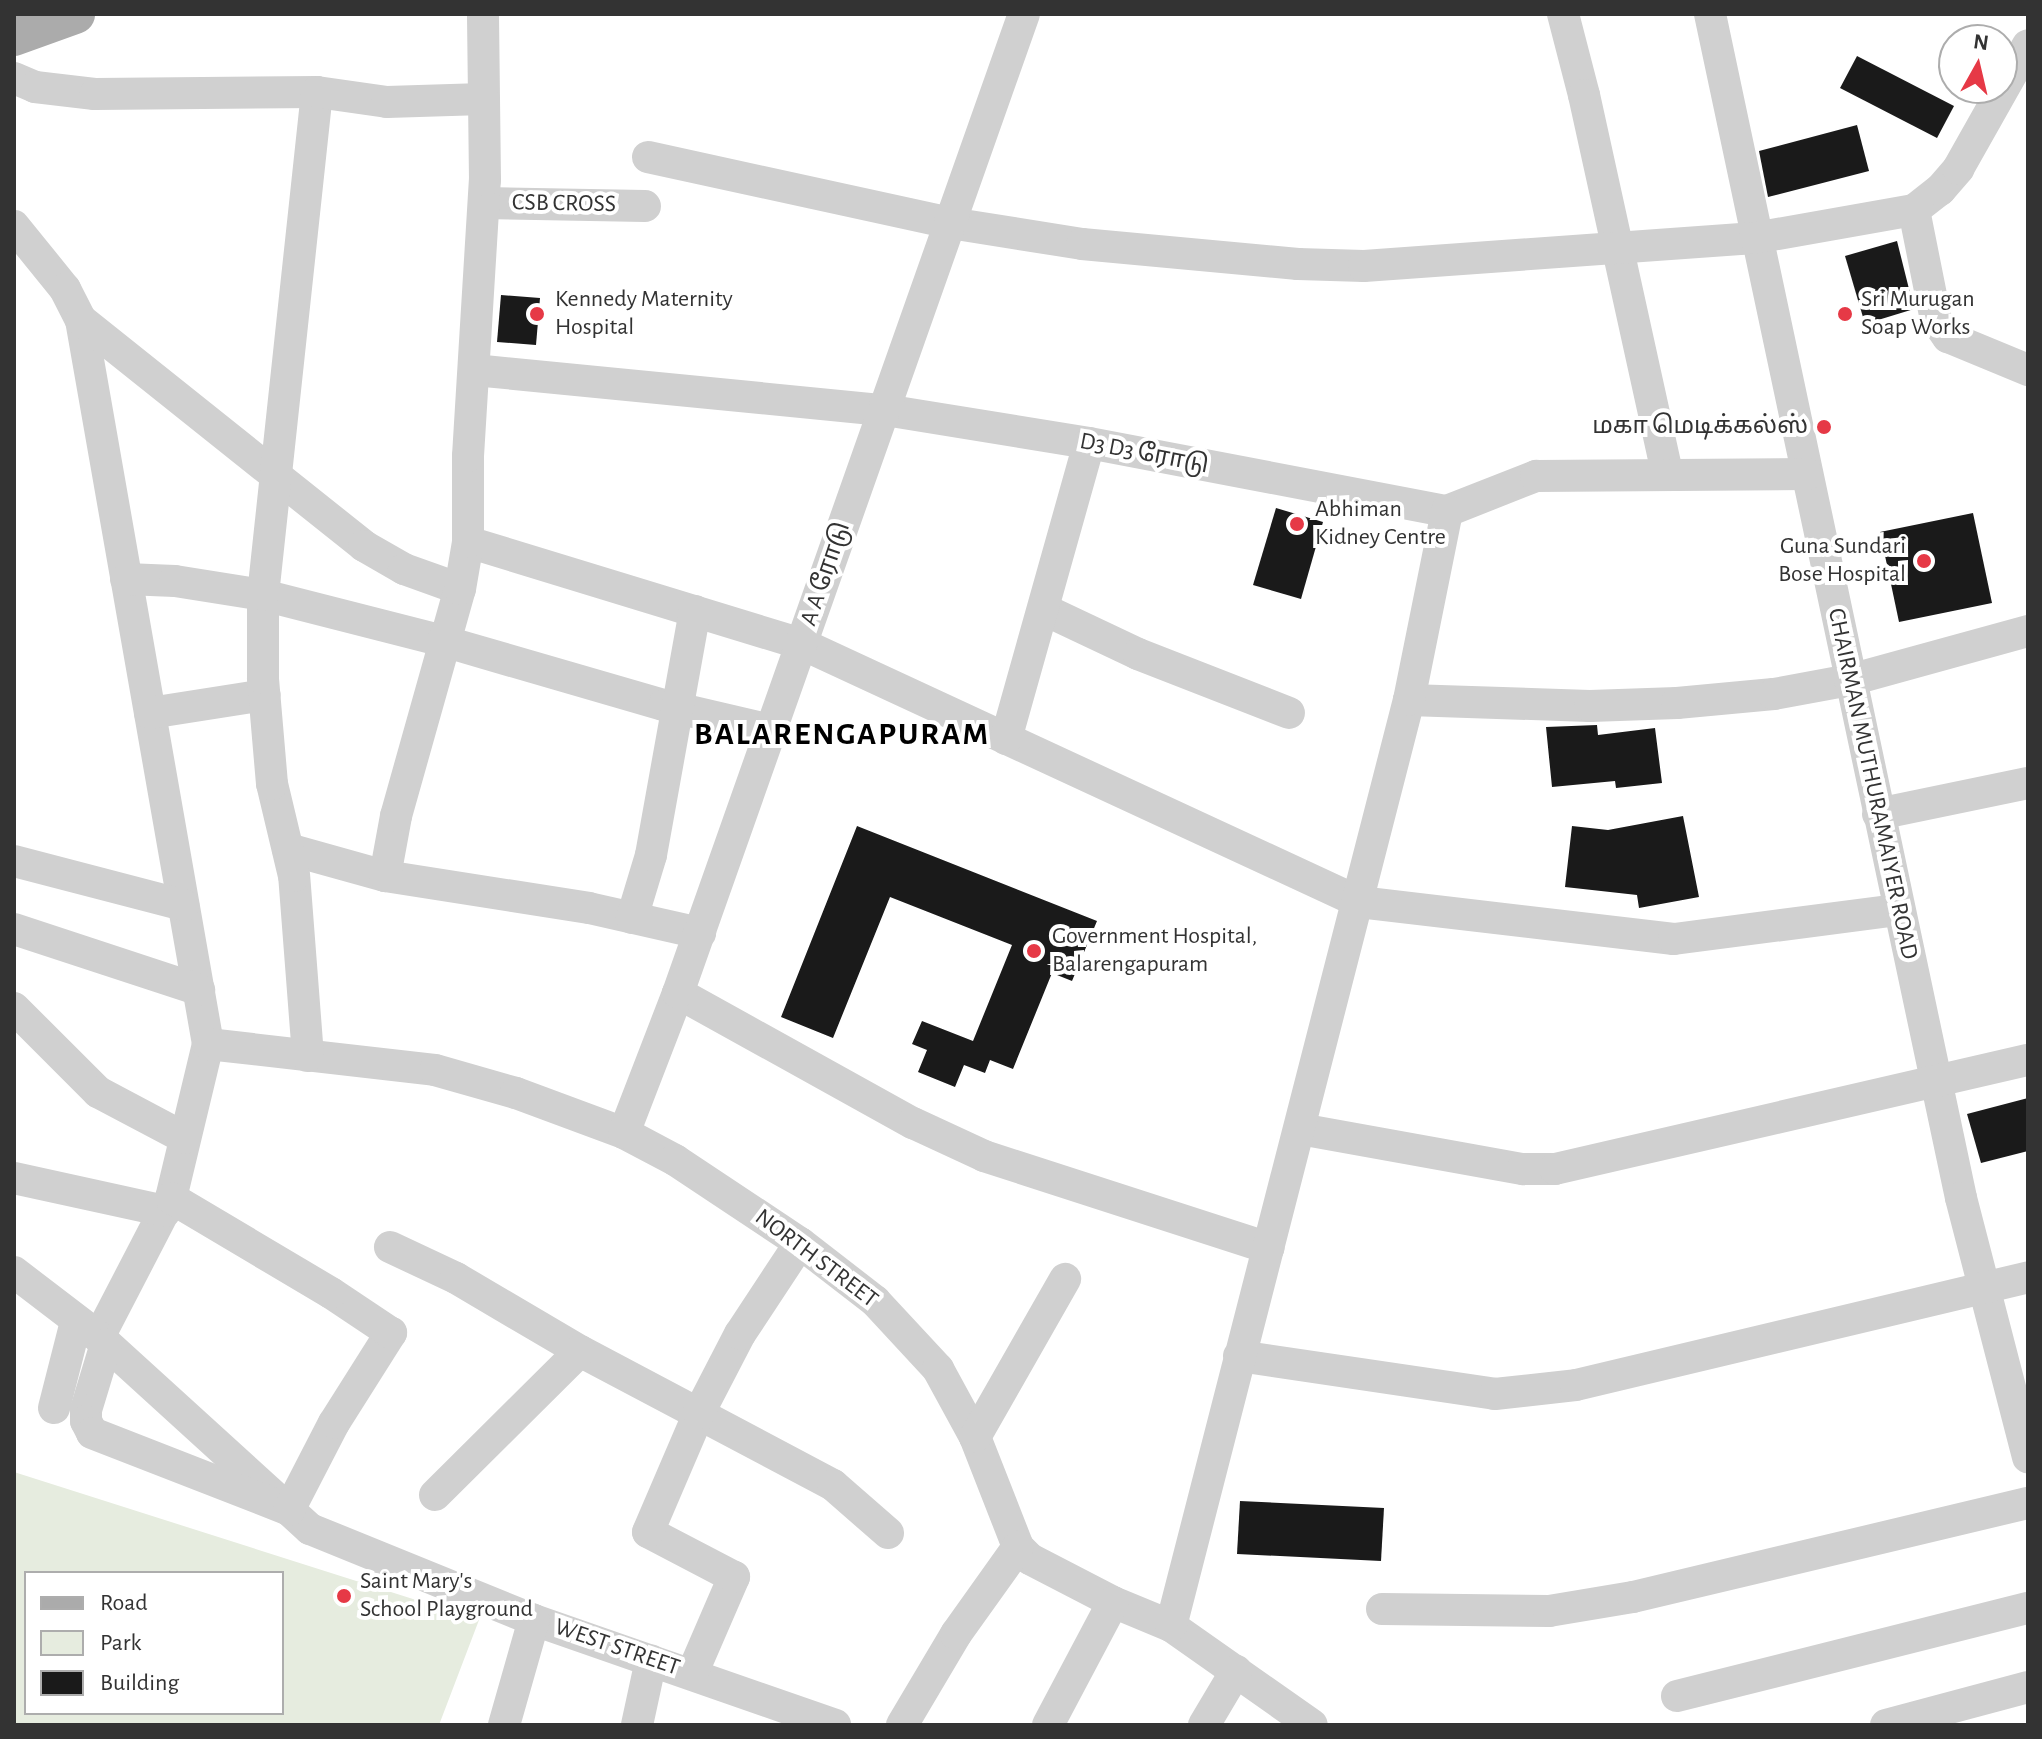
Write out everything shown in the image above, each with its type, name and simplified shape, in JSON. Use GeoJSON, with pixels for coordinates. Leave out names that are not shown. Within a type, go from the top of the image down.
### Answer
{"type":"FeatureCollection","features":[{"type":"Feature","properties":{"kind":"main road"},"geometry":{"type":"LineString","coordinates":[[14,36],[75,14]]}},
{"type":"Feature","properties":{"kind":"street"},"geometry":{"type":"LineString","coordinates":[[385,876],[396,816],[460,589],[468,542],[468,456],[484,203],[483,14]]}},
{"type":"Feature","properties":{"kind":"street","name":"A A ரோடு"},"geometry":{"type":"LineString","coordinates":[[624,1133],[700,933],[1024,14]]}},
{"type":"Feature","properties":{"kind":"street"},"geometry":{"type":"LineString","coordinates":[[1563,14],[1667,473]]}},
{"type":"Feature","properties":{"kind":"street","name":"CHAIRMAN MUTHURAMAIYER ROAD"},"geometry":{"type":"LineString","coordinates":[[1710,14],[1755,238],[1961,1198],[2028,1457]]}},
{"type":"Feature","properties":{"kind":"street"},"geometry":{"type":"LineString","coordinates":[[648,157],[950,223],[1082,244],[1298,264],[1364,266],[1755,238],[1914,210],[1940,190],[1958,169],[2028,45]]}},
{"type":"Feature","properties":{"kind":"street"},"geometry":{"type":"LineString","coordinates":[[14,78],[35,87],[95,94],[317,92],[387,102],[483,99]]}},
{"type":"Feature","properties":{"kind":"street"},"geometry":{"type":"LineString","coordinates":[[308,1056],[301,932],[288,849],[272,784],[265,695],[263,595],[317,92]]}},
{"type":"Feature","properties":{"kind":"street","name":"CSB CROSS"},"geometry":{"type":"LineString","coordinates":[[484,203],[645,206]]}},
{"type":"Feature","properties":{"kind":"street"},"geometry":{"type":"LineString","coordinates":[[1914,210],[1936,320],[1948,337],[2028,370]]}},
{"type":"Feature","properties":{"kind":"street"},"geometry":{"type":"LineString","coordinates":[[16,238],[65,289],[81,320],[208,1044],[168,1204],[54,1408]]}},
{"type":"Feature","properties":{"kind":"street"},"geometry":{"type":"LineString","coordinates":[[81,320],[364,546],[404,569],[460,589]]}},
{"type":"Feature","properties":{"kind":"street","name":"D3 D3 ரோடு"},"geometry":{"type":"LineString","coordinates":[[474,370],[885,410],[1089,443],[1447,511]]}},
{"type":"Feature","properties":{"kind":"street"},"geometry":{"type":"LineString","coordinates":[[1006,739],[1045,610],[1089,443]]}},
{"type":"Feature","properties":{"kind":"street"},"geometry":{"type":"LineString","coordinates":[[1171,1626],[1359,902],[1409,700],[1447,511],[1536,476],[1807,474]]}},
{"type":"Feature","properties":{"kind":"street"},"geometry":{"type":"LineString","coordinates":[[468,542],[802,644],[1359,902],[1674,939],[1898,910]]}},
{"type":"Feature","properties":{"kind":"street"},"geometry":{"type":"LineString","coordinates":[[126,579],[175,581],[263,595],[443,641],[677,708],[771,730]]}},
{"type":"Feature","properties":{"kind":"street"},"geometry":{"type":"LineString","coordinates":[[1045,610],[1138,654],[1289,713]]}},
{"type":"Feature","properties":{"kind":"street"},"geometry":{"type":"LineString","coordinates":[[632,918],[651,855],[695,611]]}},
{"type":"Feature","properties":{"kind":"street"},"geometry":{"type":"LineString","coordinates":[[1409,700],[1590,706],[1677,703],[1774,694],[1850,680],[2028,631]]}},
{"type":"Feature","properties":{"kind":"street"},"geometry":{"type":"LineString","coordinates":[[150,713],[265,695]]}},
{"type":"Feature","properties":{"kind":"street"},"geometry":{"type":"LineString","coordinates":[[1878,814],[2028,783]]}},
{"type":"Feature","properties":{"kind":"street"},"geometry":{"type":"LineString","coordinates":[[288,849],[385,876],[632,918],[700,933]]}},
{"type":"Feature","properties":{"kind":"street"},"geometry":{"type":"LineString","coordinates":[[14,861],[183,905]]}},
{"type":"Feature","properties":{"kind":"street"},"geometry":{"type":"LineString","coordinates":[[14,929],[199,990]]}},
{"type":"Feature","properties":{"kind":"street"},"geometry":{"type":"LineString","coordinates":[[678,993],[913,1123],[984,1156],[1269,1248]]}},
{"type":"Feature","properties":{"kind":"street"},"geometry":{"type":"LineString","coordinates":[[15,1012],[98,1092],[185,1138]]}},
{"type":"Feature","properties":{"kind":"street","name":"NORTH STREET"},"geometry":{"type":"LineString","coordinates":[[208,1044],[435,1070],[516,1093],[624,1133],[675,1160],[800,1243],[875,1301],[938,1369],[975,1437],[1018,1547]]}},
{"type":"Feature","properties":{"kind":"street"},"geometry":{"type":"LineString","coordinates":[[1300,1129],[1523,1169],[1555,1169],[2028,1060]]}},
{"type":"Feature","properties":{"kind":"street"},"geometry":{"type":"LineString","coordinates":[[14,1178],[168,1204],[331,1293],[391,1333],[334,1423],[289,1510],[92,1433],[86,1421],[86,1410],[94,1335]]}},
{"type":"Feature","properties":{"kind":"street"},"geometry":{"type":"LineString","coordinates":[[692,1674],[734,1577],[648,1532],[699,1413],[740,1334],[800,1243]]}},
{"type":"Feature","properties":{"kind":"street"},"geometry":{"type":"LineString","coordinates":[[390,1247],[456,1278],[580,1351],[833,1485],[888,1533]]}},
{"type":"Feature","properties":{"kind":"street","name":"WEST STREET"},"geometry":{"type":"LineString","coordinates":[[14,1272],[94,1335],[310,1529],[534,1620],[692,1674],[770,1714],[835,1725]]}},
{"type":"Feature","properties":{"kind":"street"},"geometry":{"type":"LineString","coordinates":[[1239,1356],[1495,1394],[1576,1385],[2028,1277]]}},
{"type":"Feature","properties":{"kind":"street"},"geometry":{"type":"LineString","coordinates":[[975,1437],[1065,1279]]}},
{"type":"Feature","properties":{"kind":"street"},"geometry":{"type":"LineString","coordinates":[[435,1495],[580,1351]]}},
{"type":"Feature","properties":{"kind":"street"},"geometry":{"type":"LineString","coordinates":[[1382,1609],[1549,1611],[1633,1597],[2028,1503]]}},
{"type":"Feature","properties":{"kind":"street"},"geometry":{"type":"LineString","coordinates":[[902,1725],[956,1634],[1018,1547],[1030,1559],[1113,1602],[1171,1626],[1312,1725]]}},
{"type":"Feature","properties":{"kind":"street"},"geometry":{"type":"LineString","coordinates":[[1048,1725],[1113,1602]]}},
{"type":"Feature","properties":{"kind":"street"},"geometry":{"type":"LineString","coordinates":[[1677,1696],[2028,1608]]}},
{"type":"Feature","properties":{"kind":"street"},"geometry":{"type":"LineString","coordinates":[[504,1725],[534,1620]]}},
{"type":"Feature","properties":{"kind":"street"},"geometry":{"type":"LineString","coordinates":[[637,1725],[651,1660]]}},
{"type":"Feature","properties":{"kind":"street"},"geometry":{"type":"LineString","coordinates":[[1204,1725],[1236,1671]]}},
{"type":"Feature","properties":{"kind":"street"},"geometry":{"type":"LineString","coordinates":[[1886,1725],[2028,1687]]}},
{"type":"Feature","properties":{"kind":"green space","name":"Saint Mary's School Playground"},"geometry":{"type":"Polygon","coordinates":[[[14,1472],[479,1620],[439,1725],[14,1725],[14,1472]]]}},
{"type":"Feature","properties":{"kind":"building"},"geometry":{"type":"Polygon","coordinates":[[[1857,56],[1938,98],[1938,104],[1954,106],[1937,138],[1840,88],[1857,56]]]}},
{"type":"Feature","properties":{"kind":"building"},"geometry":{"type":"Polygon","coordinates":[[[1857,125],[1869,171],[1768,197],[1759,151],[1857,125]]]}},
{"type":"Feature","properties":{"kind":"building"},"geometry":{"type":"Polygon","coordinates":[[[1897,241],[1914,309],[1865,324],[1845,256],[1897,241]]]}},
{"type":"Feature","properties":{"kind":"building"},"geometry":{"type":"Polygon","coordinates":[[[501,295],[540,298],[536,345],[497,342],[501,295]]]}},
{"type":"Feature","properties":{"kind":"building"},"geometry":{"type":"Polygon","coordinates":[[[1276,508],[1323,522],[1301,599],[1253,585],[1276,508]]]}},
{"type":"Feature","properties":{"kind":"building"},"geometry":{"type":"Polygon","coordinates":[[[1973,513],[1992,603],[1899,622],[1880,532],[1973,513]]]}},
{"type":"Feature","properties":{"kind":"building"},"geometry":{"type":"Polygon","coordinates":[[[1597,725],[1598,735],[1655,728],[1662,783],[1616,788],[1615,781],[1552,787],[1546,727],[1597,725]]]}},
{"type":"Feature","properties":{"kind":"building"},"geometry":{"type":"Polygon","coordinates":[[[1683,816],[1699,897],[1639,908],[1637,895],[1565,887],[1572,826],[1608,830],[1683,816]]]}},
{"type":"Feature","properties":{"kind":"building"},"geometry":{"type":"Polygon","coordinates":[[[857,826],[1097,921],[1072,981],[1052,973],[1013,1069],[990,1060],[985,1073],[964,1065],[955,1087],[918,1072],[927,1050],[912,1044],[922,1021],[973,1041],[1012,945],[890,897],[833,1038],[781,1017],[857,826]]]}},
{"type":"Feature","properties":{"kind":"building"},"geometry":{"type":"Polygon","coordinates":[[[2028,1098],[2028,1151],[1981,1163],[1967,1114],[2028,1098]]]}},
{"type":"Feature","properties":{"kind":"building"},"geometry":{"type":"Polygon","coordinates":[[[1240,1501],[1384,1508],[1381,1561],[1237,1554],[1240,1501]]]}},
{"type":"Feature","properties":{"kind":"place","name":"Kennedy Maternity Hospital"},"geometry":{"type":"Point","coordinates":[537,314]}},
{"type":"Feature","properties":{"kind":"place","name":"Sri Murugan Soap Works"},"geometry":{"type":"Point","coordinates":[1845,314]}},
{"type":"Feature","properties":{"kind":"place","name":"மகா மெடிக்கல்ஸ்"},"geometry":{"type":"Point","coordinates":[1824,427]}},
{"type":"Feature","properties":{"kind":"place","name":"Abhiman Kidney Centre"},"geometry":{"type":"Point","coordinates":[1297,524]}},
{"type":"Feature","properties":{"kind":"place","name":"Guna Sundari Bose Hospital"},"geometry":{"type":"Point","coordinates":[1924,561]}},
{"type":"Feature","properties":{"kind":"place","name":"Government Hospital, Balarengapuram"},"geometry":{"type":"Point","coordinates":[1034,951]}},
{"type":"Feature","properties":{"kind":"place","name":"Saint Mary's School Playground"},"geometry":{"type":"Point","coordinates":[344,1596]}},
{"type":"Feature","properties":{"kind":"district","name":"BALARENGAPURAM"},"geometry":{"type":"Point","coordinates":[842,734]}}]}
